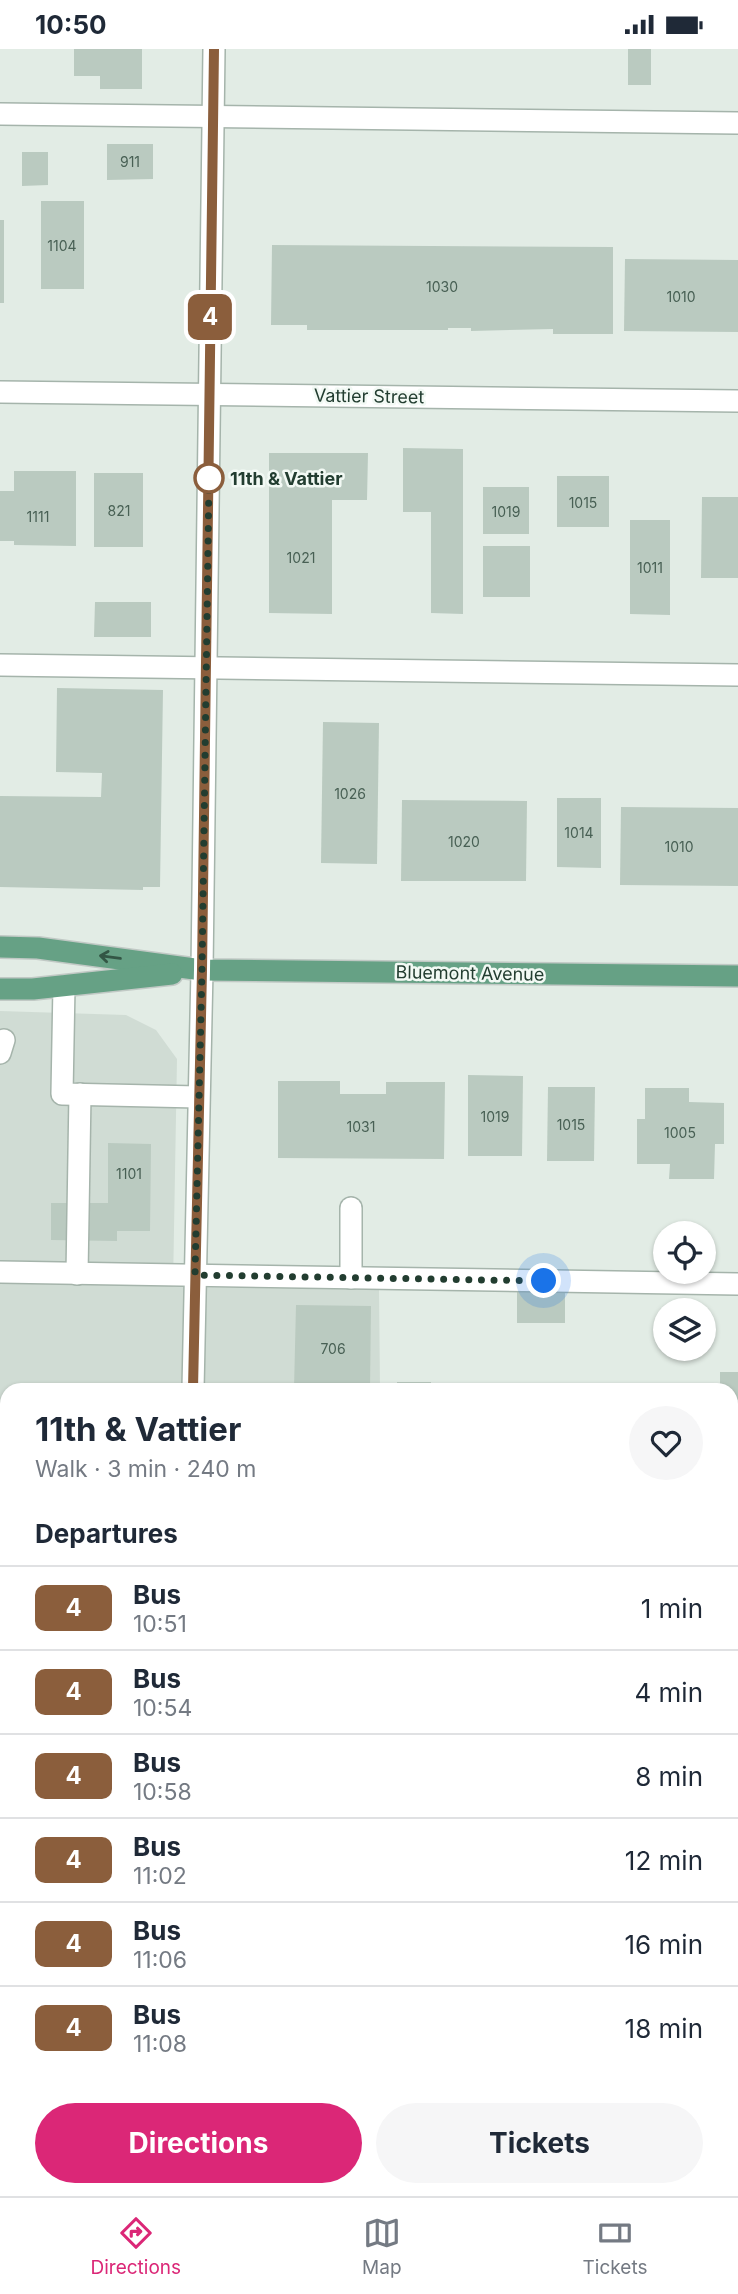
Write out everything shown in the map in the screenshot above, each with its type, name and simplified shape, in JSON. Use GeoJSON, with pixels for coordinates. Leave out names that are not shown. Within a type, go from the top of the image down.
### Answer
{"type":"FeatureCollection","features":[{"type":"Feature","properties":{"kind":"main road","name":"Bluemont Avenue"},"geometry":{"type":"LineString","coordinates":[[0,947],[38,948],[202,970],[738,976]]}},
{"type":"Feature","properties":{"kind":"main road","name":"Bluemont Avenue"},"geometry":{"type":"LineString","coordinates":[[0,989],[64,986],[202,970]]}},
{"type":"Feature","properties":{"kind":"street"},"geometry":{"type":"LineString","coordinates":[[193,1383],[202,970],[214,49]]}},
{"type":"Feature","properties":{"kind":"street"},"geometry":{"type":"LineString","coordinates":[[0,114],[738,123]]}},
{"type":"Feature","properties":{"kind":"street","name":"Vattier Street"},"geometry":{"type":"LineString","coordinates":[[0,392],[738,401]]}},
{"type":"Feature","properties":{"kind":"street"},"geometry":{"type":"LineString","coordinates":[[0,665],[738,675]]}},
{"type":"Feature","properties":{"kind":"street"},"geometry":{"type":"LineString","coordinates":[[64,986],[62,1094],[198,1097]]}},
{"type":"Feature","properties":{"kind":"street"},"geometry":{"type":"LineString","coordinates":[[77,1274],[80,1094]]}},
{"type":"Feature","properties":{"kind":"street"},"geometry":{"type":"LineString","coordinates":[[351,1208],[351,1278]]}},
{"type":"Feature","properties":{"kind":"street"},"geometry":{"type":"LineString","coordinates":[[0,1272],[738,1284]]}},
{"type":"Feature","properties":{"kind":"shaded area"},"geometry":{"type":"Polygon","coordinates":[[[0,1011],[126,1015],[156,1030],[177,1059],[173,1287],[379,1290],[380,1383],[0,1383],[0,1011]]]}},
{"type":"Feature","properties":{"kind":"building"},"geometry":{"type":"Polygon","coordinates":[[[74,49],[142,49],[142,89],[100,89],[100,76],[74,76],[74,49]]]}},
{"type":"Feature","properties":{"kind":"building"},"geometry":{"type":"Polygon","coordinates":[[[628,49],[651,49],[651,85],[628,85],[628,49]]]}},
{"type":"Feature","properties":{"kind":"building"},"geometry":{"type":"Polygon","coordinates":[[[107,144],[153,144],[153,179],[107,180],[107,144]]]}},
{"type":"Feature","properties":{"kind":"building"},"geometry":{"type":"Polygon","coordinates":[[[22,152],[48,152],[48,185],[22,186],[22,152]]]}},
{"type":"Feature","properties":{"kind":"building"},"geometry":{"type":"Polygon","coordinates":[[[41,201],[84,201],[84,289],[41,289],[41,201]]]}},
{"type":"Feature","properties":{"kind":"building"},"geometry":{"type":"Polygon","coordinates":[[[0,220],[4,220],[4,303],[0,303],[0,220]]]}},
{"type":"Feature","properties":{"kind":"building"},"geometry":{"type":"Polygon","coordinates":[[[272,245],[613,247],[613,334],[553,334],[553,329],[307,330],[307,325],[271,325],[272,245]]]}},
{"type":"Feature","properties":{"kind":"building"},"geometry":{"type":"Polygon","coordinates":[[[625,259],[738,260],[738,332],[624,331],[625,259]]]}},
{"type":"Feature","properties":{"kind":"building"},"geometry":{"type":"Polygon","coordinates":[[[403,448],[463,449],[463,614],[431,613],[431,512],[403,512],[403,448]]]}},
{"type":"Feature","properties":{"kind":"building"},"geometry":{"type":"Polygon","coordinates":[[[269,453],[368,453],[367,500],[332,500],[332,614],[269,613],[269,453]]]}},
{"type":"Feature","properties":{"kind":"building"},"geometry":{"type":"Polygon","coordinates":[[[14,471],[76,471],[76,546],[14,545],[14,541],[0,541],[0,491],[14,491],[14,471]]]}},
{"type":"Feature","properties":{"kind":"building"},"geometry":{"type":"Polygon","coordinates":[[[94,473],[143,473],[143,547],[94,547],[94,473]]]}},
{"type":"Feature","properties":{"kind":"building"},"geometry":{"type":"Polygon","coordinates":[[[557,476],[609,476],[609,527],[557,527],[557,476]]]}},
{"type":"Feature","properties":{"kind":"building"},"geometry":{"type":"Polygon","coordinates":[[[483,487],[529,487],[529,534],[483,534],[483,487]]]}},
{"type":"Feature","properties":{"kind":"building"},"geometry":{"type":"Polygon","coordinates":[[[702,497],[738,497],[738,578],[701,578],[702,497]]]}},
{"type":"Feature","properties":{"kind":"building"},"geometry":{"type":"Polygon","coordinates":[[[630,520],[670,520],[670,615],[630,614],[630,520]]]}},
{"type":"Feature","properties":{"kind":"building"},"geometry":{"type":"Polygon","coordinates":[[[483,546],[530,546],[530,597],[483,597],[483,546]]]}},
{"type":"Feature","properties":{"kind":"building"},"geometry":{"type":"Polygon","coordinates":[[[95,602],[151,602],[151,637],[94,637],[95,602]]]}},
{"type":"Feature","properties":{"kind":"building"},"geometry":{"type":"Polygon","coordinates":[[[57,688],[163,690],[160,887],[143,887],[143,890],[0,887],[0,796],[101,797],[102,773],[56,772],[57,688]]]}},
{"type":"Feature","properties":{"kind":"building"},"geometry":{"type":"Polygon","coordinates":[[[323,722],[379,723],[377,864],[321,863],[323,722]]]}},
{"type":"Feature","properties":{"kind":"building"},"geometry":{"type":"Polygon","coordinates":[[[557,798],[601,798],[601,868],[557,867],[557,798]]]}},
{"type":"Feature","properties":{"kind":"building"},"geometry":{"type":"Polygon","coordinates":[[[402,800],[527,801],[526,881],[401,881],[402,800]]]}},
{"type":"Feature","properties":{"kind":"building"},"geometry":{"type":"Polygon","coordinates":[[[621,807],[738,808],[738,886],[620,885],[621,807]]]}},
{"type":"Feature","properties":{"kind":"building"},"geometry":{"type":"Polygon","coordinates":[[[468,1075],[523,1076],[522,1156],[468,1156],[468,1075]]]}},
{"type":"Feature","properties":{"kind":"building"},"geometry":{"type":"Polygon","coordinates":[[[278,1081],[340,1081],[340,1094],[386,1094],[386,1082],[445,1082],[444,1159],[278,1158],[278,1081]]]}},
{"type":"Feature","properties":{"kind":"building"},"geometry":{"type":"Polygon","coordinates":[[[548,1087],[595,1087],[594,1161],[547,1161],[548,1087]]]}},
{"type":"Feature","properties":{"kind":"building"},"geometry":{"type":"Polygon","coordinates":[[[645,1088],[689,1088],[689,1102],[724,1103],[724,1144],[715,1144],[714,1179],[669,1179],[670,1164],[637,1164],[637,1119],[645,1119],[645,1088]]]}},
{"type":"Feature","properties":{"kind":"building"},"geometry":{"type":"Polygon","coordinates":[[[108,1143],[151,1144],[150,1231],[117,1231],[117,1241],[51,1240],[51,1203],[108,1203],[108,1143]]]}},
{"type":"Feature","properties":{"kind":"building"},"geometry":{"type":"Polygon","coordinates":[[[517,1291],[565,1291],[565,1323],[517,1323],[517,1291]]]}},
{"type":"Feature","properties":{"kind":"building"},"geometry":{"type":"Polygon","coordinates":[[[296,1305],[371,1306],[370,1383],[294,1383],[296,1305]]]}},
{"type":"Feature","properties":{"kind":"building"},"geometry":{"type":"Polygon","coordinates":[[[720,1372],[738,1372],[738,1383],[720,1383],[720,1372]]]}},
{"type":"Feature","properties":{"kind":"building"},"geometry":{"type":"Polygon","coordinates":[[[397,1382],[431,1382],[431,1383],[397,1382]]]}},
{"type":"Feature","properties":{"kind":"bus line","name":"4"},"geometry":{"type":"LineString","coordinates":[[193,1383],[202,970],[214,49]]}},
{"type":"Feature","properties":{"kind":"place","name":"11th & Vattier"},"geometry":{"type":"Point","coordinates":[209,478]}},
{"type":"Feature","properties":{"kind":"route"},"geometry":{"type":"LineString","coordinates":[[209,478],[195,1275],[544,1281]]}}]}
